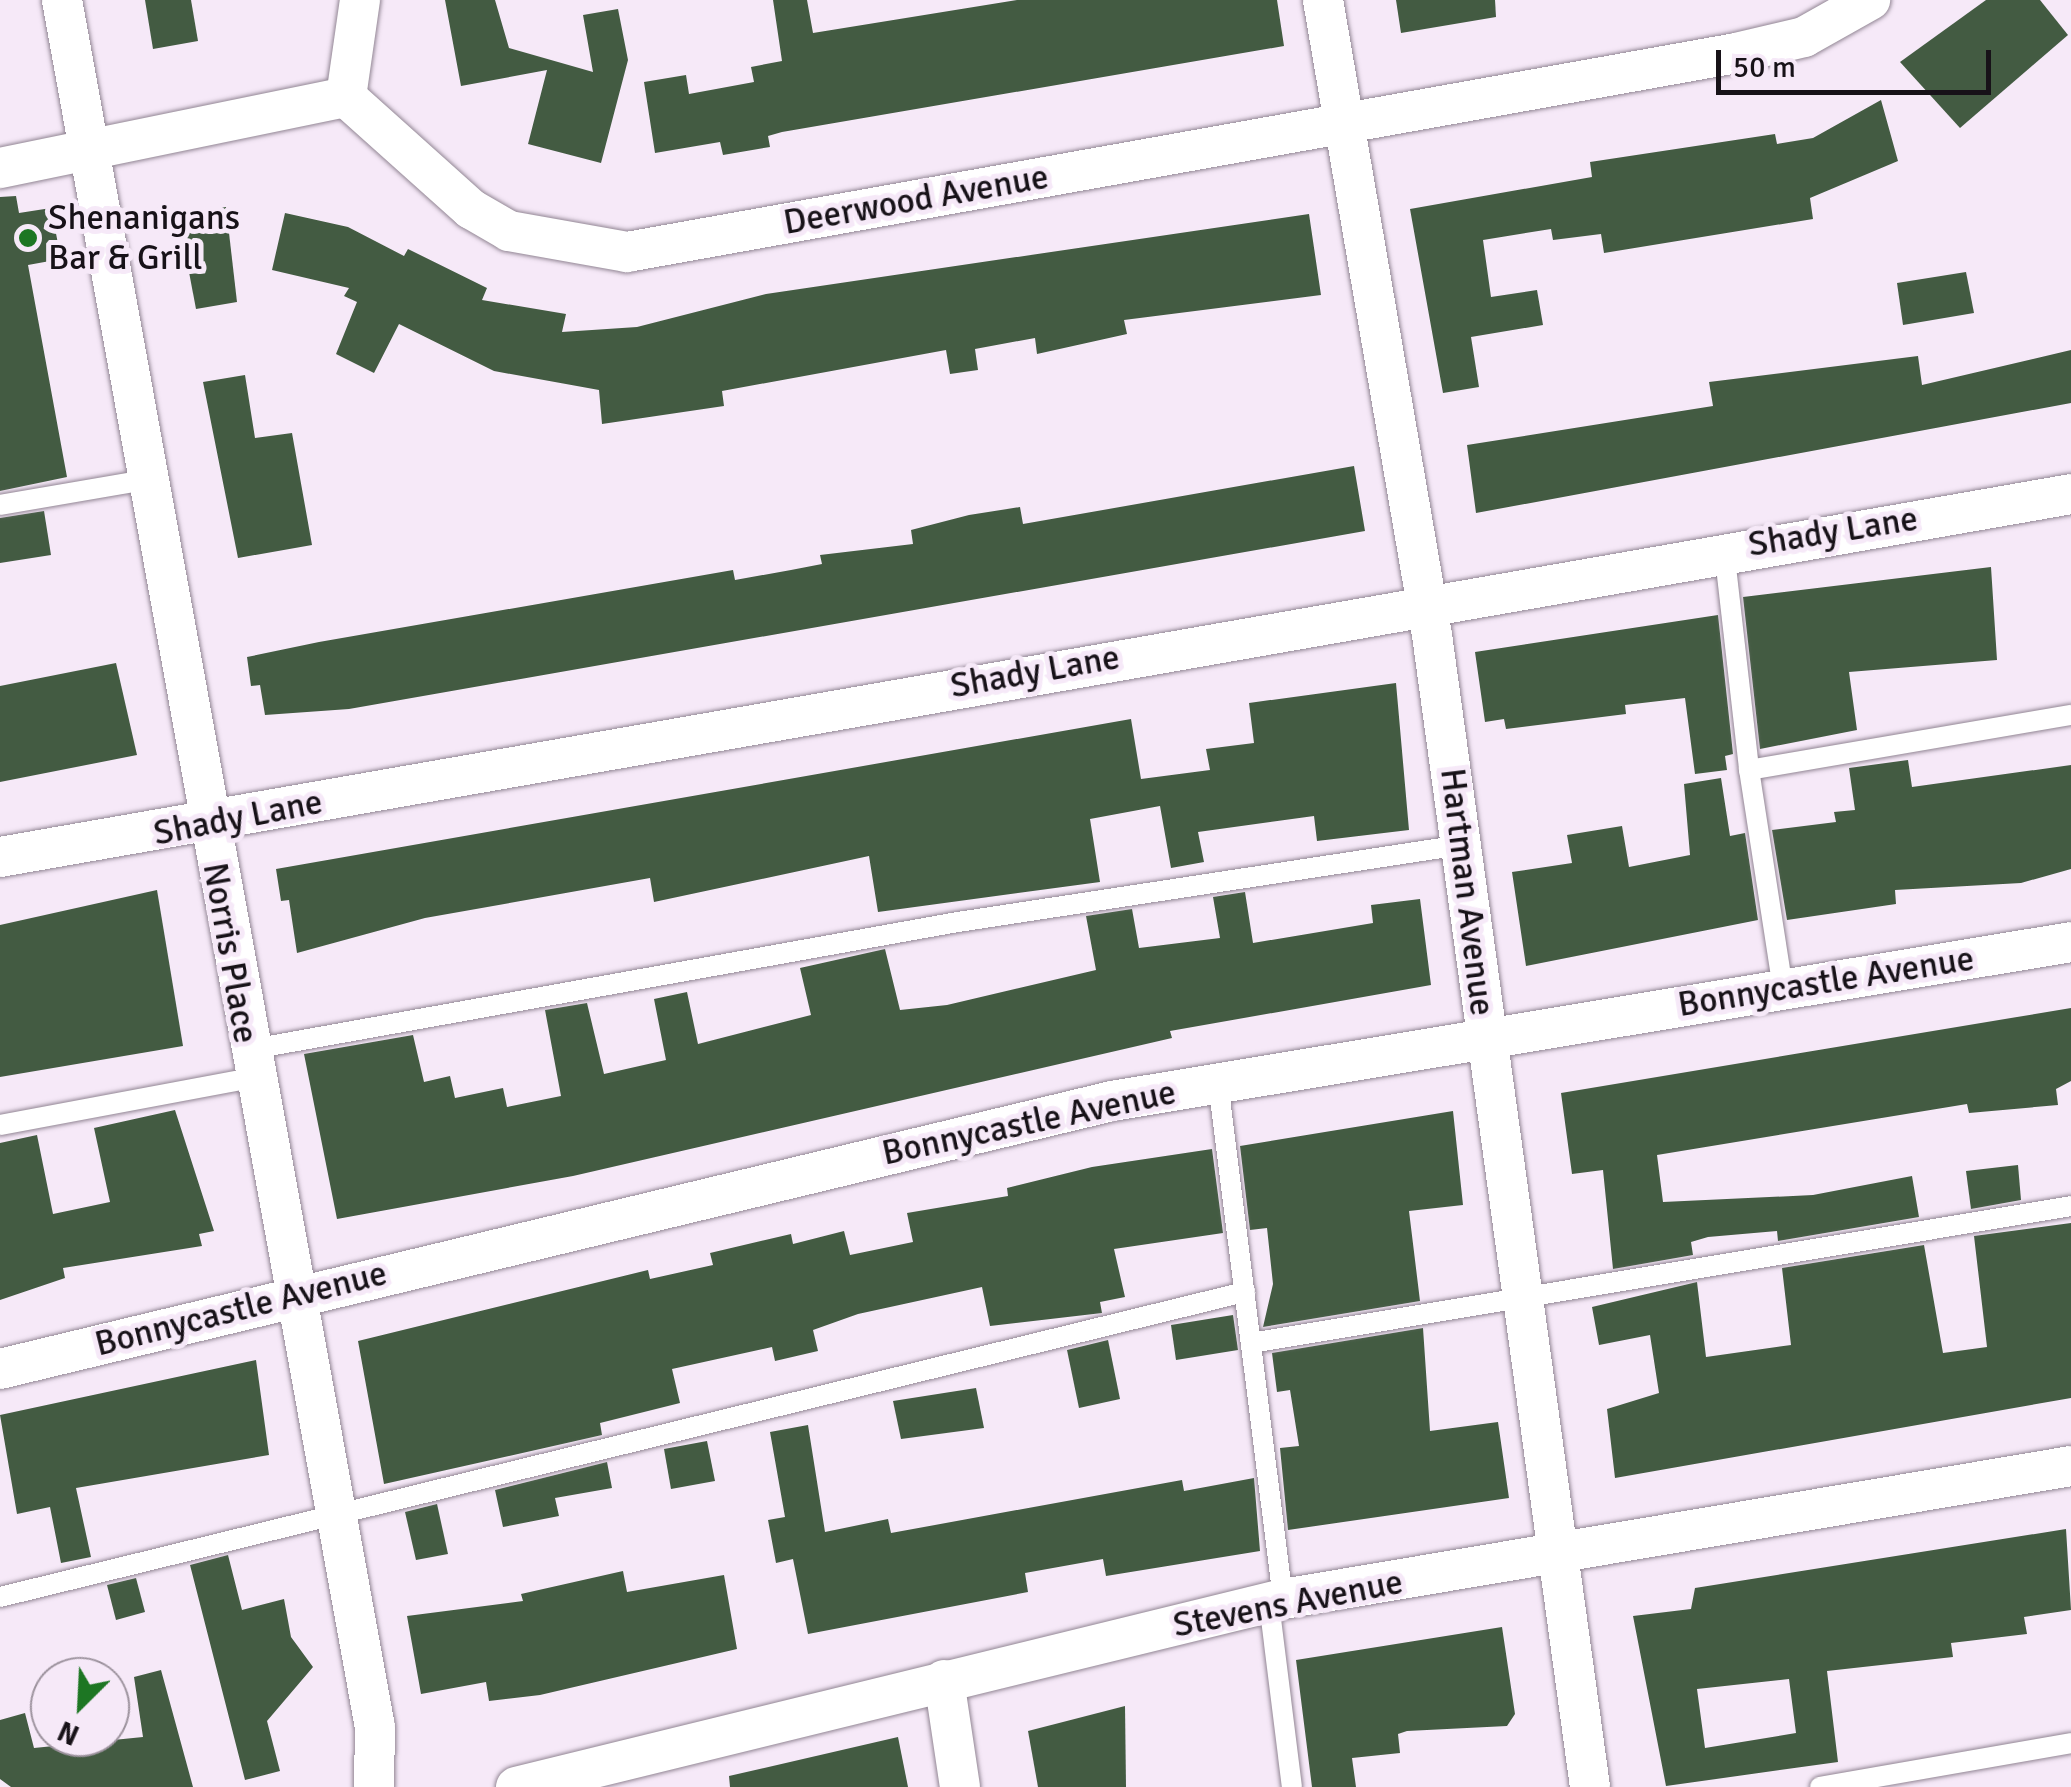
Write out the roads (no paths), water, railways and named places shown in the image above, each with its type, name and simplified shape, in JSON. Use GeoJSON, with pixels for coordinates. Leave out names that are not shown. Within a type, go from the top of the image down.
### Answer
{"type":"FeatureCollection","features":[{"type":"Feature","properties":{"kind":"street","name":"Norris Place"},"geometry":{"type":"LineString","coordinates":[[62,0],[292,1298],[375,1727],[374,1787]]}},
{"type":"Feature","properties":{"kind":"street"},"geometry":{"type":"LineString","coordinates":[[0,168],[346,97],[360,0]]}},
{"type":"Feature","properties":{"kind":"street","name":"Hartman Avenue"},"geometry":{"type":"LineString","coordinates":[[1324,0],[1427,600],[1590,1787]]}},
{"type":"Feature","properties":{"kind":"street","name":"Deerwood Avenue"},"geometry":{"type":"LineString","coordinates":[[346,97],[471,209],[509,231],[627,252],[1736,53],[1804,37],[1870,0]]}},
{"type":"Feature","properties":{"kind":"street","name":"Shady Lane"},"geometry":{"type":"LineString","coordinates":[[0,857],[208,824],[1427,600],[2071,494]]}},
{"type":"Feature","properties":{"kind":"street","name":"Bonnycastle Avenue"},"geometry":{"type":"LineString","coordinates":[[0,1369],[1218,1083],[2071,942]]}},
{"type":"Feature","properties":{"kind":"street","name":"Stevens Avenue"},"geometry":{"type":"LineString","coordinates":[[516,1787],[1276,1601],[2071,1466]]}},
{"type":"Feature","properties":{"kind":"street"},"geometry":{"type":"LineString","coordinates":[[944,1680],[960,1787]]}},
{"type":"Feature","properties":{"kind":"lane"},"geometry":{"type":"LineString","coordinates":[[0,505],[146,480]]}},
{"type":"Feature","properties":{"kind":"lane"},"geometry":{"type":"LineString","coordinates":[[1724,549],[1749,770],[1783,988]]}},
{"type":"Feature","properties":{"kind":"lane"},"geometry":{"type":"LineString","coordinates":[[1749,770],[2071,714]]}},
{"type":"Feature","properties":{"kind":"lane"},"geometry":{"type":"LineString","coordinates":[[0,1126],[250,1064],[958,922],[1461,846]]}},
{"type":"Feature","properties":{"kind":"lane"},"geometry":{"type":"LineString","coordinates":[[1218,1083],[1251,1342],[1292,1787]]}},
{"type":"Feature","properties":{"kind":"lane"},"geometry":{"type":"LineString","coordinates":[[1251,1342],[1523,1300],[2071,1206]]}},
{"type":"Feature","properties":{"kind":"lane"},"geometry":{"type":"LineString","coordinates":[[0,1597],[1245,1292]]}},
{"type":"Feature","properties":{"kind":"lane"},"geometry":{"type":"LineString","coordinates":[[1820,1787],[2071,1743]]}},
{"type":"Feature","properties":{"kind":"place","name":"Shenanigans Bar & Grill"},"geometry":{"type":"Point","coordinates":[28,238]}}]}
